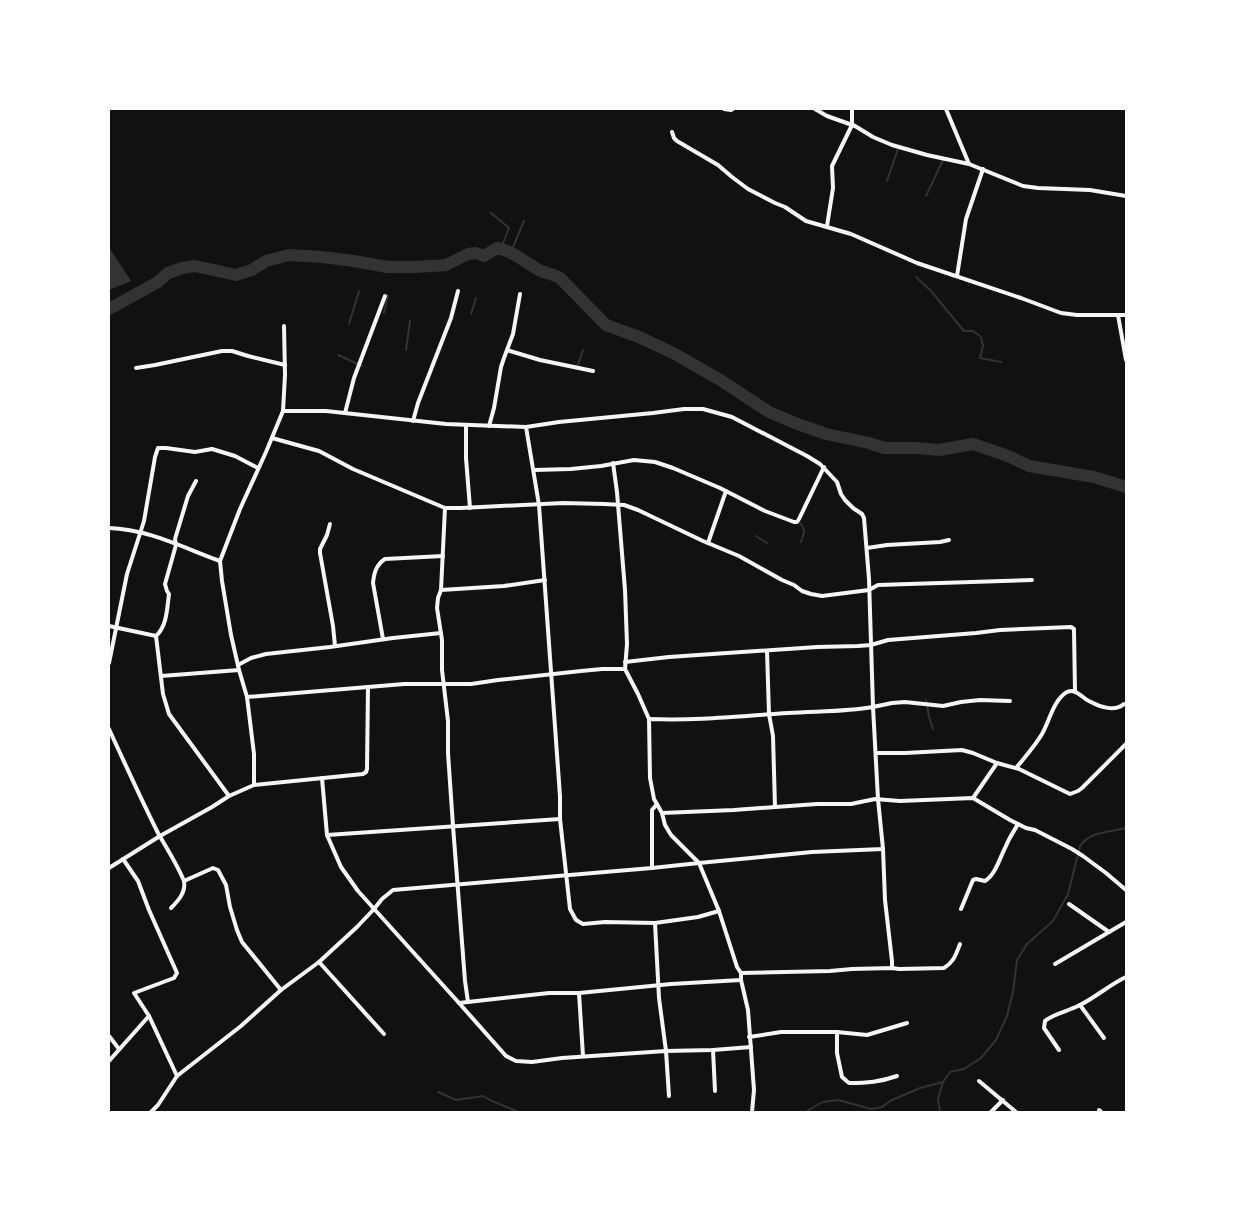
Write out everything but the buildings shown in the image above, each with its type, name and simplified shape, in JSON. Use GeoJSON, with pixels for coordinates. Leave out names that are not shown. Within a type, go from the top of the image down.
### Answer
{"type":"FeatureCollection","features":[{"type":"Feature","properties":{"kind":"street"},"geometry":{"type":"LineString","coordinates":[[724,109],[734,109]]}},
{"type":"Feature","properties":{"kind":"street"},"geometry":{"type":"LineString","coordinates":[[815,109],[827,116],[852,125],[873,137],[927,155],[969,164],[1023,186],[1090,190],[1126,196]]}},
{"type":"Feature","properties":{"kind":"street"},"geometry":{"type":"LineString","coordinates":[[827,226],[833,188],[832,166],[852,125],[852,109]]}},
{"type":"Feature","properties":{"kind":"street"},"geometry":{"type":"LineString","coordinates":[[946,109],[969,164]]}},
{"type":"Feature","properties":{"kind":"street"},"geometry":{"type":"LineString","coordinates":[[672,132],[677,141],[718,165],[748,189],[785,207],[806,221],[827,226],[874,243],[917,263],[1061,313],[1077,315],[1126,314]]}},
{"type":"Feature","properties":{"kind":"street"},"geometry":{"type":"LineString","coordinates":[[957,276],[966,218],[984,170]]}},
{"type":"Feature","properties":{"kind":"street"},"geometry":{"type":"LineString","coordinates":[[413,421],[421,394],[451,318],[458,290]]}},
{"type":"Feature","properties":{"kind":"street"},"geometry":{"type":"LineString","coordinates":[[489,426],[501,367],[514,334],[514,323],[520,294]]}},
{"type":"Feature","properties":{"kind":"street"},"geometry":{"type":"LineString","coordinates":[[344,413],[354,378],[384,296]]}},
{"type":"Feature","properties":{"kind":"street"},"geometry":{"type":"LineString","coordinates":[[1118,315],[1126,360]]}},
{"type":"Feature","properties":{"kind":"street"},"geometry":{"type":"LineString","coordinates":[[254,785],[254,754],[248,697],[239,667],[222,581],[220,561],[240,509],[283,411],[284,326]]}},
{"type":"Feature","properties":{"kind":"street"},"geometry":{"type":"LineString","coordinates":[[507,350],[540,360],[593,371]]}},
{"type":"Feature","properties":{"kind":"street"},"geometry":{"type":"LineString","coordinates":[[136,368],[232,351],[285,365]]}},
{"type":"Feature","properties":{"kind":"street"},"geometry":{"type":"LineString","coordinates":[[283,411],[326,411],[413,421],[526,427],[684,409],[703,409],[732,417],[807,456],[824,467],[837,482],[845,500],[862,514],[864,518],[869,578],[870,645],[878,799],[883,849],[884,900],[892,968]]}},
{"type":"Feature","properties":{"kind":"street"},"geometry":{"type":"LineString","coordinates":[[466,425],[470,508]]}},
{"type":"Feature","properties":{"kind":"street"},"geometry":{"type":"LineString","coordinates":[[526,427],[539,505],[560,796],[560,819],[570,909],[576,920],[583,924],[605,922],[655,923],[692,918],[719,911]]}},
{"type":"Feature","properties":{"kind":"street"},"geometry":{"type":"LineString","coordinates":[[272,438],[319,452],[353,469],[445,508],[570,503],[617,504],[638,510],[739,556],[802,591],[811,594],[822,596],[869,590],[878,585],[1032,580]]}},
{"type":"Feature","properties":{"kind":"street"},"geometry":{"type":"LineString","coordinates":[[109,663],[127,574],[141,532],[158,448],[189,451],[212,449],[235,456],[258,468]]}},
{"type":"Feature","properties":{"kind":"street"},"geometry":{"type":"LineString","coordinates":[[534,470],[571,469],[634,460],[655,462],[726,491],[765,511],[797,522],[824,467]]}},
{"type":"Feature","properties":{"kind":"street"},"geometry":{"type":"LineString","coordinates":[[613,463],[625,590],[626,669],[649,719],[650,778],[654,799],[662,813],[664,825],[671,835],[699,863],[719,911],[737,967],[741,973],[748,1010],[751,1047],[754,1090],[752,1112]]}},
{"type":"Feature","properties":{"kind":"street"},"geometry":{"type":"LineString","coordinates":[[156,636],[161,631],[164,623],[169,594],[165,584],[176,544],[175,539],[188,496],[196,481]]}},
{"type":"Feature","properties":{"kind":"street"},"geometry":{"type":"LineString","coordinates":[[708,543],[726,491]]}},
{"type":"Feature","properties":{"kind":"street"},"geometry":{"type":"LineString","coordinates":[[445,508],[441,590],[437,608],[441,633],[448,721],[448,753],[453,826],[468,1002]]}},
{"type":"Feature","properties":{"kind":"street"},"geometry":{"type":"LineString","coordinates":[[330,524],[320,553],[335,646]]}},
{"type":"Feature","properties":{"kind":"street"},"geometry":{"type":"LineString","coordinates":[[109,528],[122,528],[141,532],[220,561]]}},
{"type":"Feature","properties":{"kind":"street"},"geometry":{"type":"LineString","coordinates":[[867,548],[949,540]]}},
{"type":"Feature","properties":{"kind":"street"},"geometry":{"type":"LineString","coordinates":[[383,639],[373,583],[376,568],[385,559],[443,556]]}},
{"type":"Feature","properties":{"kind":"street"},"geometry":{"type":"LineString","coordinates":[[441,590],[504,586],[544,580]]}},
{"type":"Feature","properties":{"kind":"street"},"geometry":{"type":"LineString","coordinates":[[109,626],[156,636]]}},
{"type":"Feature","properties":{"kind":"street"},"geometry":{"type":"LineString","coordinates":[[625,662],[669,657],[870,645],[888,640],[1000,630],[1071,627],[1074,629],[1075,692]]}},
{"type":"Feature","properties":{"kind":"street"},"geometry":{"type":"LineString","coordinates":[[160,676],[239,667],[251,658],[261,655],[441,633]]}},
{"type":"Feature","properties":{"kind":"street"},"geometry":{"type":"LineString","coordinates":[[156,636],[160,676],[169,714],[229,796]]}},
{"type":"Feature","properties":{"kind":"street"},"geometry":{"type":"LineString","coordinates":[[768,651],[775,807]]}},
{"type":"Feature","properties":{"kind":"street"},"geometry":{"type":"LineString","coordinates":[[248,697],[404,684],[471,684],[550,674],[602,669],[626,669]]}},
{"type":"Feature","properties":{"kind":"street"},"geometry":{"type":"LineString","coordinates":[[109,868],[229,796],[254,785],[363,774],[366,772],[368,687]]}},
{"type":"Feature","properties":{"kind":"street"},"geometry":{"type":"LineString","coordinates":[[1016,768],[1041,736],[1053,709],[1063,695],[1068,692],[1075,692],[1090,702],[1103,706],[1115,708],[1121,707],[1124,704]]}},
{"type":"Feature","properties":{"kind":"street"},"geometry":{"type":"LineString","coordinates":[[649,719],[693,720],[839,710],[892,703],[943,706],[980,700],[1010,701]]}},
{"type":"Feature","properties":{"kind":"street"},"geometry":{"type":"LineString","coordinates":[[109,729],[160,836],[184,880],[186,887],[184,892],[171,908]]}},
{"type":"Feature","properties":{"kind":"street"},"geometry":{"type":"LineString","coordinates":[[876,753],[962,750],[1016,768],[1070,794],[1082,788],[1126,744]]}},
{"type":"Feature","properties":{"kind":"street"},"geometry":{"type":"LineString","coordinates":[[973,798],[997,762]]}},
{"type":"Feature","properties":{"kind":"street"},"geometry":{"type":"LineString","coordinates":[[322,778],[327,835],[342,867],[358,891],[506,1056],[512,1060],[532,1062],[583,1056],[751,1047]]}},
{"type":"Feature","properties":{"kind":"street"},"geometry":{"type":"LineString","coordinates":[[662,813],[817,804],[851,804],[878,799],[894,801],[973,798],[998,814],[1072,849],[1126,890]]}},
{"type":"Feature","properties":{"kind":"street"},"geometry":{"type":"LineString","coordinates":[[652,868],[652,810],[657,804]]}},
{"type":"Feature","properties":{"kind":"street"},"geometry":{"type":"LineString","coordinates":[[327,835],[560,819]]}},
{"type":"Feature","properties":{"kind":"street"},"geometry":{"type":"LineString","coordinates":[[961,909],[973,880],[985,881],[990,878],[1018,824]]}},
{"type":"Feature","properties":{"kind":"street"},"geometry":{"type":"LineString","coordinates":[[151,1112],[158,1105],[177,1076],[318,962],[357,927],[382,899],[393,890],[399,888],[566,876],[812,852],[883,849]]}},
{"type":"Feature","properties":{"kind":"street"},"geometry":{"type":"LineString","coordinates":[[123,859],[138,881],[177,973],[174,978],[134,993],[149,1016],[177,1076]]}},
{"type":"Feature","properties":{"kind":"street"},"geometry":{"type":"LineString","coordinates":[[184,880],[213,868],[218,870],[226,885],[230,907],[242,942],[282,990]]}},
{"type":"Feature","properties":{"kind":"street"},"geometry":{"type":"LineString","coordinates":[[1069,904],[1109,932]]}},
{"type":"Feature","properties":{"kind":"street"},"geometry":{"type":"LineString","coordinates":[[1055,964],[1126,922]]}},
{"type":"Feature","properties":{"kind":"street"},"geometry":{"type":"LineString","coordinates":[[655,923],[669,1096]]}},
{"type":"Feature","properties":{"kind":"street"},"geometry":{"type":"LineString","coordinates":[[741,973],[944,968],[954,960],[960,944]]}},
{"type":"Feature","properties":{"kind":"street"},"geometry":{"type":"LineString","coordinates":[[318,962],[384,1034]]}},
{"type":"Feature","properties":{"kind":"street"},"geometry":{"type":"LineString","coordinates":[[1059,1050],[1044,1028],[1045,1021],[1050,1017],[1080,1005],[1126,977]]}},
{"type":"Feature","properties":{"kind":"street"},"geometry":{"type":"LineString","coordinates":[[459,1003],[659,984],[741,980]]}},
{"type":"Feature","properties":{"kind":"street"},"geometry":{"type":"LineString","coordinates":[[579,993],[583,1056]]}},
{"type":"Feature","properties":{"kind":"street"},"geometry":{"type":"LineString","coordinates":[[1080,1005],[1104,1038]]}},
{"type":"Feature","properties":{"kind":"street"},"geometry":{"type":"LineString","coordinates":[[109,1061],[149,1016]]}},
{"type":"Feature","properties":{"kind":"street"},"geometry":{"type":"LineString","coordinates":[[749,1037],[781,1032],[837,1032],[867,1035],[907,1023]]}},
{"type":"Feature","properties":{"kind":"street"},"geometry":{"type":"LineString","coordinates":[[837,1032],[837,1053],[842,1077],[849,1083],[883,1081],[897,1076]]}},
{"type":"Feature","properties":{"kind":"street"},"geometry":{"type":"LineString","coordinates":[[109,1036],[119,1049]]}},
{"type":"Feature","properties":{"kind":"street"},"geometry":{"type":"LineString","coordinates":[[713,1050],[715,1091]]}},
{"type":"Feature","properties":{"kind":"street"},"geometry":{"type":"LineString","coordinates":[[979,1081],[1016,1112]]}},
{"type":"Feature","properties":{"kind":"street"},"geometry":{"type":"LineString","coordinates":[[991,1112],[1003,1100]]}},
{"type":"Feature","properties":{"kind":"shaded area"},"geometry":{"type":"Polygon","coordinates":[[[109,247],[131,281],[109,290],[109,247]]]}},
{"type":"Feature","properties":{"kind":"waterway"},"geometry":{"type":"LineString","coordinates":[[887,181],[898,149]]}},
{"type":"Feature","properties":{"kind":"waterway"},"geometry":{"type":"LineString","coordinates":[[926,196],[943,160]]}},
{"type":"Feature","properties":{"kind":"waterway"},"geometry":{"type":"LineString","coordinates":[[491,213],[509,228],[503,243]]}},
{"type":"Feature","properties":{"kind":"waterway"},"geometry":{"type":"LineString","coordinates":[[513,247],[524,221]]}},
{"type":"Feature","properties":{"kind":"waterway"},"geometry":{"type":"LineString","coordinates":[[109,309],[158,282],[168,273],[182,268],[195,266],[236,275],[252,270],[266,261],[289,255],[322,257],[387,267],[416,267],[446,265],[468,254],[476,253],[484,256],[497,248],[560,278],[606,325],[639,337],[675,354],[722,381],[769,412],[795,423],[826,434],[884,448],[939,450],[973,444],[1008,456],[1029,466],[1094,477],[1126,487]]}},
{"type":"Feature","properties":{"kind":"waterway"},"geometry":{"type":"LineString","coordinates":[[916,277],[931,291],[964,331],[973,331],[981,337],[983,346],[980,358],[1001,362]]}},
{"type":"Feature","properties":{"kind":"waterway"},"geometry":{"type":"LineString","coordinates":[[349,324],[359,291]]}},
{"type":"Feature","properties":{"kind":"waterway"},"geometry":{"type":"LineString","coordinates":[[384,313],[388,295]]}},
{"type":"Feature","properties":{"kind":"waterway"},"geometry":{"type":"LineString","coordinates":[[471,314],[476,298]]}},
{"type":"Feature","properties":{"kind":"waterway"},"geometry":{"type":"LineString","coordinates":[[406,350],[410,321]]}},
{"type":"Feature","properties":{"kind":"waterway"},"geometry":{"type":"LineString","coordinates":[[578,365],[583,350]]}},
{"type":"Feature","properties":{"kind":"waterway"},"geometry":{"type":"LineString","coordinates":[[338,355],[362,366]]}},
{"type":"Feature","properties":{"kind":"waterway"},"geometry":{"type":"LineString","coordinates":[[800,523],[804,530],[801,542]]}},
{"type":"Feature","properties":{"kind":"waterway"},"geometry":{"type":"LineString","coordinates":[[756,536],[767,543]]}},
{"type":"Feature","properties":{"kind":"waterway"},"geometry":{"type":"LineString","coordinates":[[926,700],[933,729]]}},
{"type":"Feature","properties":{"kind":"waterway"},"geometry":{"type":"LineString","coordinates":[[940,1112],[938,1099],[943,1082],[950,1072],[964,1069],[981,1058],[996,1040],[1007,1016],[1013,992],[1017,960],[1027,944],[1053,921],[1068,894],[1080,846],[1089,837],[1126,828]]}},
{"type":"Feature","properties":{"kind":"waterway"},"geometry":{"type":"LineString","coordinates":[[805,1112],[823,1102],[838,1100],[871,1109],[882,1107],[890,1101],[920,1088],[943,1082]]}},
{"type":"Feature","properties":{"kind":"waterway"},"geometry":{"type":"LineString","coordinates":[[438,1092],[456,1100],[483,1096],[519,1112]]}}]}
